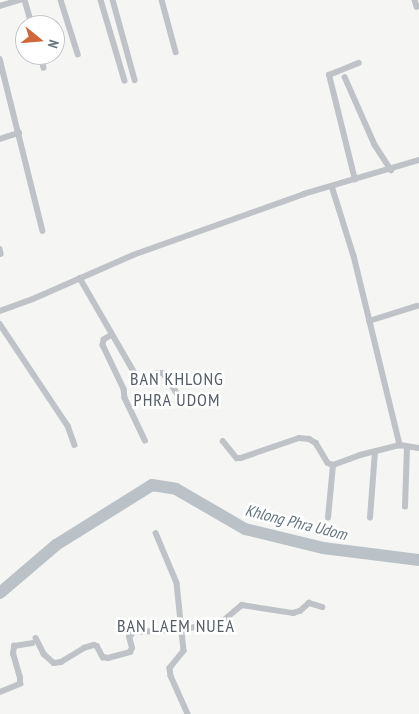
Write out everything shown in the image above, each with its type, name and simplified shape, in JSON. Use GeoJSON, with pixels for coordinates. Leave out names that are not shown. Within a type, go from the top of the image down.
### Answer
{"type":"FeatureCollection","features":[{"type":"Feature","properties":{"kind":"street"},"geometry":{"type":"LineString","coordinates":[[0,6],[20,0]]}},
{"type":"Feature","properties":{"kind":"street"},"geometry":{"type":"LineString","coordinates":[[25,0],[29,15]]}},
{"type":"Feature","properties":{"kind":"street"},"geometry":{"type":"LineString","coordinates":[[61,0],[78,54]]}},
{"type":"Feature","properties":{"kind":"street"},"geometry":{"type":"LineString","coordinates":[[101,0],[125,81]]}},
{"type":"Feature","properties":{"kind":"street"},"geometry":{"type":"LineString","coordinates":[[113,0],[136,80]]}},
{"type":"Feature","properties":{"kind":"street"},"geometry":{"type":"LineString","coordinates":[[162,0],[176,52]]}},
{"type":"Feature","properties":{"kind":"street"},"geometry":{"type":"LineString","coordinates":[[416,0],[417,7]]}},
{"type":"Feature","properties":{"kind":"street"},"geometry":{"type":"LineString","coordinates":[[0,59],[43,231]]}},
{"type":"Feature","properties":{"kind":"street"},"geometry":{"type":"LineString","coordinates":[[355,180],[329,75],[359,63]]}},
{"type":"Feature","properties":{"kind":"street"},"geometry":{"type":"LineString","coordinates":[[345,77],[375,145],[391,170]]}},
{"type":"Feature","properties":{"kind":"street"},"geometry":{"type":"LineString","coordinates":[[0,139],[19,134]]}},
{"type":"Feature","properties":{"kind":"street"},"geometry":{"type":"LineString","coordinates":[[0,311],[133,255],[332,186],[391,170],[419,160]]}},
{"type":"Feature","properties":{"kind":"street"},"geometry":{"type":"LineString","coordinates":[[332,186],[354,256],[368,321],[400,445]]}},
{"type":"Feature","properties":{"kind":"street"},"geometry":{"type":"LineString","coordinates":[[80,278],[140,382],[144,383],[160,372],[166,376],[179,396]]}},
{"type":"Feature","properties":{"kind":"street"},"geometry":{"type":"LineString","coordinates":[[368,321],[417,306]]}},
{"type":"Feature","properties":{"kind":"street"},"geometry":{"type":"LineString","coordinates":[[0,324],[68,426],[75,445]]}},
{"type":"Feature","properties":{"kind":"street"},"geometry":{"type":"LineString","coordinates":[[112,336],[104,340],[103,345],[145,440]]}},
{"type":"Feature","properties":{"kind":"street"},"geometry":{"type":"LineString","coordinates":[[223,441],[237,458],[241,458],[299,438],[309,439],[316,443],[328,463],[333,465],[360,455],[400,445],[407,448],[419,448]]}},
{"type":"Feature","properties":{"kind":"street"},"geometry":{"type":"LineString","coordinates":[[405,507],[407,448]]}},
{"type":"Feature","properties":{"kind":"street"},"geometry":{"type":"LineString","coordinates":[[370,518],[375,452]]}},
{"type":"Feature","properties":{"kind":"street"},"geometry":{"type":"LineString","coordinates":[[328,518],[333,465]]}},
{"type":"Feature","properties":{"kind":"street"},"geometry":{"type":"LineString","coordinates":[[156,533],[177,583],[184,651],[170,668],[171,676],[188,714]]}},
{"type":"Feature","properties":{"kind":"street"},"geometry":{"type":"LineString","coordinates":[[0,692],[20,684],[13,654],[14,646],[34,640],[44,654],[57,663],[94,645],[97,646],[103,657],[126,654],[132,651],[129,637],[134,632],[182,630],[224,620],[242,605],[293,613],[300,611],[309,603],[322,607]]}},
{"type":"Feature","properties":{"kind":"waterway","name":"Khlong Phra Udom"},"geometry":{"type":"LineString","coordinates":[[0,593],[56,545],[152,485],[176,489],[245,529],[323,548],[419,560]]}},
{"type":"Feature","properties":{"kind":"district","name":"BAN KHLONG PHRA UDOM"},"geometry":{"type":"Point","coordinates":[177,390]}},
{"type":"Feature","properties":{"kind":"district","name":"BAN LAEM NUEA"},"geometry":{"type":"Point","coordinates":[176,626]}}]}
